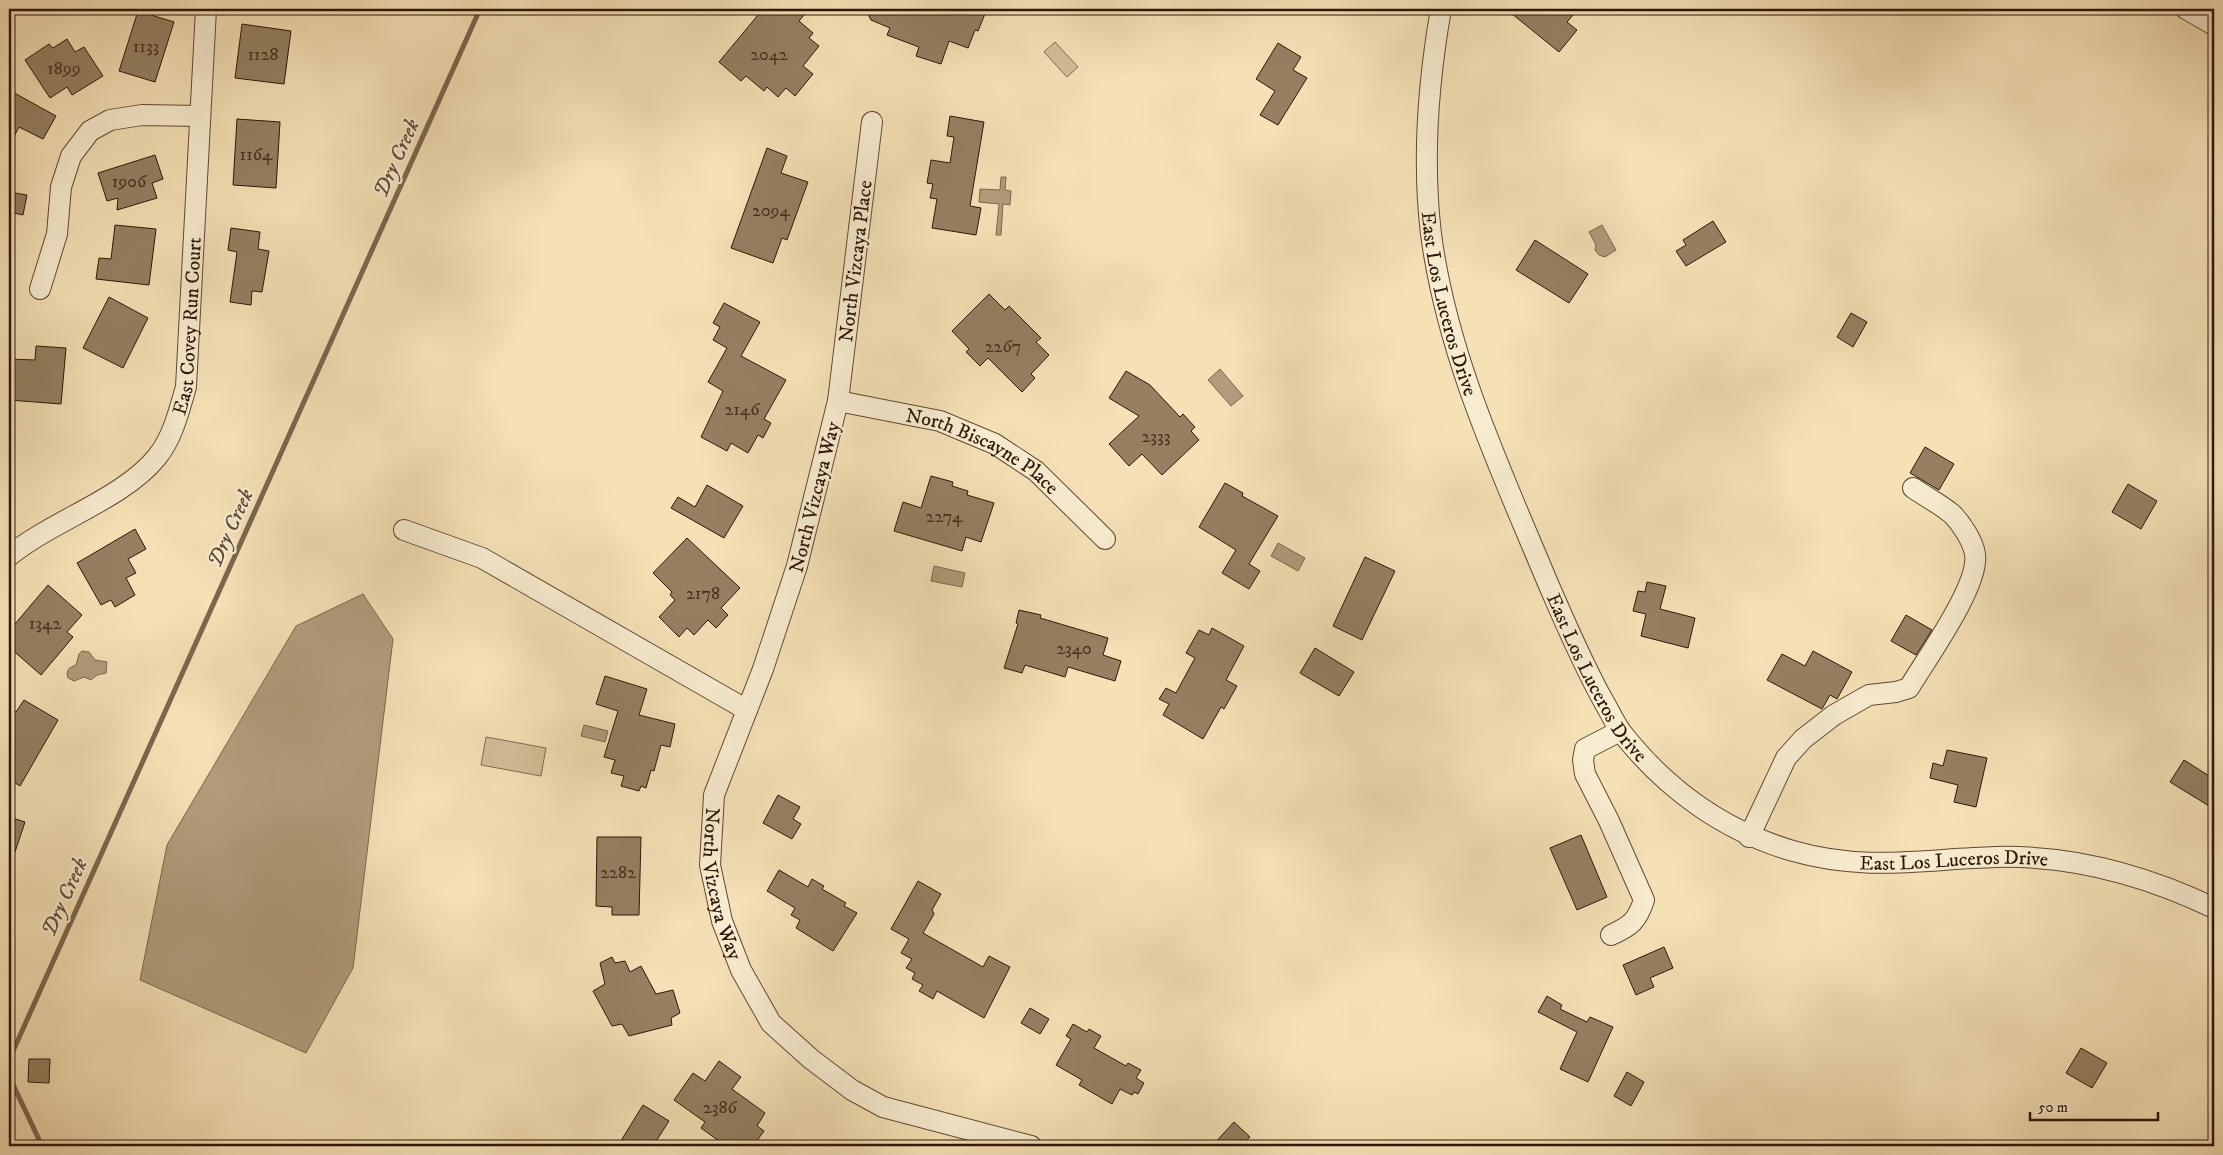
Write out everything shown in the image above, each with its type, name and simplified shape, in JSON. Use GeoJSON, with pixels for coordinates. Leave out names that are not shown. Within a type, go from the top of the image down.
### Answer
{"type":"FeatureCollection","features":[{"type":"Feature","properties":{"kind":"street","name":"East Covey Run Court"},"geometry":{"type":"LineString","coordinates":[[9,556],[29,540],[140,475],[158,455],[176,423],[186,387],[206,9]]}},
{"type":"Feature","properties":{"kind":"street","name":"East Los Luceros Drive"},"geometry":{"type":"LineString","coordinates":[[1441,9],[1431,70],[1426,157],[1431,234],[1446,313],[1464,377],[1504,478],[1583,666],[1620,731],[1666,781],[1709,813],[1749,837],[1795,852],[1838,861],[1887,864],[1997,857],[2050,859],[2089,865],[2136,876],[2179,892],[2214,908]]}},
{"type":"Feature","properties":{"kind":"street"},"geometry":{"type":"LineString","coordinates":[[2186,9],[2214,25]]}},
{"type":"Feature","properties":{"kind":"street"},"geometry":{"type":"LineString","coordinates":[[40,288],[57,234],[61,187],[71,156],[90,131],[110,120],[142,115],[200,116]]}},
{"type":"Feature","properties":{"kind":"street","name":"North Vizcaya Place"},"geometry":{"type":"LineString","coordinates":[[838,401],[872,122]]}},
{"type":"Feature","properties":{"kind":"street","name":"North Biscayne Place"},"geometry":{"type":"LineString","coordinates":[[838,401],[940,421],[995,444],[1036,471],[1104,539]]}},
{"type":"Feature","properties":{"kind":"street","name":"North Vizcaya Way"},"geometry":{"type":"LineString","coordinates":[[838,401],[797,566],[747,710],[714,795],[710,865],[722,921],[737,962],[771,1023],[811,1059],[852,1090],[883,1107],[1031,1146]]}},
{"type":"Feature","properties":{"kind":"street"},"geometry":{"type":"LineString","coordinates":[[1749,837],[1786,758],[1803,739],[1834,715],[1869,695],[1896,692],[1909,688],[1967,590],[1973,572],[1975,554],[1966,534],[1952,515],[1913,488]]}},
{"type":"Feature","properties":{"kind":"street"},"geometry":{"type":"LineString","coordinates":[[404,530],[482,558],[747,710]]}},
{"type":"Feature","properties":{"kind":"street"},"geometry":{"type":"LineString","coordinates":[[1611,935],[1625,929],[1638,918],[1644,900],[1609,821],[1585,774],[1582,760],[1585,749],[1620,731]]}},
{"type":"Feature","properties":{"kind":"shaded area"},"geometry":{"type":"Polygon","coordinates":[[[1055,42],[1078,67],[1067,77],[1044,52],[1055,42]]]}},
{"type":"Feature","properties":{"kind":"shaded area"},"geometry":{"type":"Polygon","coordinates":[[[1001,177],[1006,177],[1005,190],[1011,191],[1010,205],[1003,204],[1001,235],[996,235],[999,204],[979,202],[980,189],[1000,190],[1001,177]]]}},
{"type":"Feature","properties":{"kind":"shaded area"},"geometry":{"type":"Polygon","coordinates":[[[1602,225],[1616,250],[1605,257],[1599,255],[1595,250],[1596,245],[1589,232],[1602,225]]]}},
{"type":"Feature","properties":{"kind":"shaded area"},"geometry":{"type":"Polygon","coordinates":[[[1220,369],[1243,396],[1231,406],[1208,380],[1220,369]]]}},
{"type":"Feature","properties":{"kind":"shaded area"},"geometry":{"type":"Polygon","coordinates":[[[1278,543],[1305,558],[1298,571],[1271,556],[1278,543]]]}},
{"type":"Feature","properties":{"kind":"shaded area"},"geometry":{"type":"Polygon","coordinates":[[[934,566],[965,573],[962,587],[931,581],[934,566]]]}},
{"type":"Feature","properties":{"kind":"shaded area"},"geometry":{"type":"Polygon","coordinates":[[[363,594],[393,639],[353,968],[306,1053],[140,980],[167,845],[296,626],[363,594]]]}},
{"type":"Feature","properties":{"kind":"shaded area"},"geometry":{"type":"Polygon","coordinates":[[[82,651],[89,652],[95,660],[107,662],[106,673],[97,675],[91,680],[84,677],[74,681],[68,678],[68,671],[76,665],[79,654],[82,651]]]}},
{"type":"Feature","properties":{"kind":"shaded area"},"geometry":{"type":"Polygon","coordinates":[[[584,725],[608,731],[605,742],[581,736],[584,725]]]}},
{"type":"Feature","properties":{"kind":"shaded area"},"geometry":{"type":"Polygon","coordinates":[[[486,737],[546,748],[541,776],[481,765],[486,737]]]}},
{"type":"Feature","properties":{"kind":"building"},"geometry":{"type":"Polygon","coordinates":[[[763,9],[809,9],[799,21],[813,33],[809,38],[819,46],[803,66],[813,74],[795,96],[786,88],[778,97],[767,87],[764,91],[746,76],[741,81],[719,62],[763,9]]]}},
{"type":"Feature","properties":{"kind":"building"},"geometry":{"type":"Polygon","coordinates":[[[865,9],[987,9],[978,31],[975,30],[968,48],[949,41],[941,64],[916,56],[919,47],[887,35],[890,28],[871,20],[865,9]]]}},
{"type":"Feature","properties":{"kind":"building"},"geometry":{"type":"Polygon","coordinates":[[[1506,9],[1578,9],[1567,22],[1577,30],[1559,52],[1506,9]]]}},
{"type":"Feature","properties":{"kind":"building"},"geometry":{"type":"Polygon","coordinates":[[[138,11],[174,22],[155,82],[119,71],[138,11]]]}},
{"type":"Feature","properties":{"kind":"building"},"geometry":{"type":"Polygon","coordinates":[[[242,24],[291,31],[284,84],[235,78],[242,24]]]}},
{"type":"Feature","properties":{"kind":"building"},"geometry":{"type":"Polygon","coordinates":[[[67,39],[75,52],[84,47],[103,76],[72,95],[67,87],[50,98],[25,60],[49,44],[53,48],[67,39]]]}},
{"type":"Feature","properties":{"kind":"building"},"geometry":{"type":"Polygon","coordinates":[[[1278,43],[1301,57],[1293,70],[1307,78],[1278,125],[1260,115],[1275,91],[1256,79],[1278,43]]]}},
{"type":"Feature","properties":{"kind":"building"},"geometry":{"type":"Polygon","coordinates":[[[9,90],[56,116],[43,139],[19,127],[9,146],[9,90]]]}},
{"type":"Feature","properties":{"kind":"building"},"geometry":{"type":"Polygon","coordinates":[[[950,116],[984,122],[970,206],[981,208],[976,235],[932,228],[937,199],[930,198],[933,184],[927,183],[931,160],[950,163],[954,137],[947,136],[950,116]]]}},
{"type":"Feature","properties":{"kind":"building"},"geometry":{"type":"Polygon","coordinates":[[[237,119],[280,122],[276,188],[233,185],[237,119]]]}},
{"type":"Feature","properties":{"kind":"building"},"geometry":{"type":"Polygon","coordinates":[[[767,148],[787,156],[781,173],[808,182],[787,240],[782,238],[773,263],[731,248],[767,148]]]}},
{"type":"Feature","properties":{"kind":"building"},"geometry":{"type":"Polygon","coordinates":[[[155,155],[163,179],[152,183],[157,198],[117,210],[118,198],[107,201],[98,173],[155,155]]]}},
{"type":"Feature","properties":{"kind":"building"},"geometry":{"type":"Polygon","coordinates":[[[9,192],[27,195],[23,215],[9,212],[9,192]]]}},
{"type":"Feature","properties":{"kind":"building"},"geometry":{"type":"Polygon","coordinates":[[[1713,221],[1726,242],[1686,266],[1676,251],[1686,245],[1683,240],[1713,221]]]}},
{"type":"Feature","properties":{"kind":"building"},"geometry":{"type":"Polygon","coordinates":[[[115,225],[156,229],[149,285],[96,279],[99,258],[111,259],[115,225]]]}},
{"type":"Feature","properties":{"kind":"building"},"geometry":{"type":"Polygon","coordinates":[[[231,228],[260,232],[258,249],[269,251],[262,292],[252,291],[251,305],[230,302],[237,252],[228,250],[231,228]]]}},
{"type":"Feature","properties":{"kind":"building"},"geometry":{"type":"Polygon","coordinates":[[[1535,240],[1588,274],[1569,303],[1516,270],[1535,240]]]}},
{"type":"Feature","properties":{"kind":"building"},"geometry":{"type":"Polygon","coordinates":[[[989,294],[1005,310],[1009,306],[1041,338],[1036,342],[1049,355],[1031,374],[1035,378],[1022,392],[988,358],[980,366],[966,352],[969,349],[952,331],[989,294]]]}},
{"type":"Feature","properties":{"kind":"building"},"geometry":{"type":"Polygon","coordinates":[[[109,297],[148,318],[123,368],[83,348],[109,297]]]}},
{"type":"Feature","properties":{"kind":"building"},"geometry":{"type":"Polygon","coordinates":[[[724,303],[760,322],[741,356],[786,380],[764,419],[771,423],[763,438],[758,435],[748,453],[731,443],[727,451],[701,437],[723,391],[708,382],[727,348],[713,340],[720,327],[713,323],[724,303]]]}},
{"type":"Feature","properties":{"kind":"building"},"geometry":{"type":"Polygon","coordinates":[[[1851,313],[1867,322],[1853,347],[1837,337],[1851,313]]]}},
{"type":"Feature","properties":{"kind":"building"},"geometry":{"type":"Polygon","coordinates":[[[36,346],[66,348],[61,404],[9,400],[10,359],[35,360],[36,346]]]}},
{"type":"Feature","properties":{"kind":"building"},"geometry":{"type":"Polygon","coordinates":[[[1126,371],[1150,385],[1180,417],[1183,414],[1195,427],[1191,431],[1199,440],[1162,475],[1142,454],[1129,466],[1109,444],[1139,416],[1109,398],[1126,371]]]}},
{"type":"Feature","properties":{"kind":"building"},"geometry":{"type":"Polygon","coordinates":[[[1925,447],[1954,464],[1939,490],[1910,473],[1925,447]]]}},
{"type":"Feature","properties":{"kind":"building"},"geometry":{"type":"Polygon","coordinates":[[[931,476],[953,482],[952,486],[968,491],[967,495],[994,503],[981,542],[966,537],[962,551],[894,531],[903,502],[921,508],[931,476]]]}},
{"type":"Feature","properties":{"kind":"building"},"geometry":{"type":"Polygon","coordinates":[[[1225,483],[1243,493],[1242,496],[1278,516],[1249,564],[1260,571],[1249,589],[1222,573],[1236,550],[1199,527],[1225,483]]]}},
{"type":"Feature","properties":{"kind":"building"},"geometry":{"type":"Polygon","coordinates":[[[2128,484],[2157,501],[2141,529],[2112,512],[2128,484]]]}},
{"type":"Feature","properties":{"kind":"building"},"geometry":{"type":"Polygon","coordinates":[[[707,485],[743,506],[724,538],[671,508],[678,497],[695,507],[707,485]]]}},
{"type":"Feature","properties":{"kind":"building"},"geometry":{"type":"Polygon","coordinates":[[[135,529],[146,549],[128,559],[136,573],[126,578],[135,595],[115,607],[111,600],[101,605],[77,563],[135,529]]]}},
{"type":"Feature","properties":{"kind":"building"},"geometry":{"type":"Polygon","coordinates":[[[687,538],[740,588],[721,608],[728,615],[716,628],[708,620],[694,635],[687,628],[679,637],[659,617],[675,600],[670,595],[672,592],[653,573],[687,538]]]}},
{"type":"Feature","properties":{"kind":"building"},"geometry":{"type":"Polygon","coordinates":[[[1365,557],[1395,571],[1362,640],[1333,626],[1365,557]]]}},
{"type":"Feature","properties":{"kind":"building"},"geometry":{"type":"Polygon","coordinates":[[[1647,582],[1666,586],[1660,609],[1695,618],[1688,648],[1641,636],[1646,614],[1633,611],[1638,591],[1645,592],[1647,582]]]}},
{"type":"Feature","properties":{"kind":"building"},"geometry":{"type":"Polygon","coordinates":[[[48,585],[82,615],[67,632],[73,637],[41,675],[9,647],[9,631],[48,585]]]}},
{"type":"Feature","properties":{"kind":"building"},"geometry":{"type":"Polygon","coordinates":[[[1019,610],[1041,615],[1040,618],[1108,638],[1103,655],[1121,661],[1115,681],[1068,667],[1065,677],[1025,665],[1022,673],[1004,668],[1018,624],[1016,623],[1019,610]]]}},
{"type":"Feature","properties":{"kind":"building"},"geometry":{"type":"Polygon","coordinates":[[[1906,615],[1932,630],[1916,655],[1891,641],[1906,615]]]}},
{"type":"Feature","properties":{"kind":"building"},"geometry":{"type":"Polygon","coordinates":[[[1212,628],[1244,646],[1226,680],[1237,686],[1224,709],[1221,707],[1203,739],[1163,715],[1169,704],[1159,699],[1166,688],[1176,693],[1195,658],[1186,653],[1199,630],[1209,635],[1212,628]]]}},
{"type":"Feature","properties":{"kind":"building"},"geometry":{"type":"Polygon","coordinates":[[[1315,648],[1354,672],[1339,696],[1300,673],[1315,648]]]}},
{"type":"Feature","properties":{"kind":"building"},"geometry":{"type":"Polygon","coordinates":[[[1813,651],[1852,672],[1837,699],[1830,695],[1822,709],[1767,680],[1782,654],[1805,666],[1813,651]]]}},
{"type":"Feature","properties":{"kind":"building"},"geometry":{"type":"Polygon","coordinates":[[[605,676],[647,689],[639,715],[675,724],[670,747],[661,745],[654,771],[651,770],[646,788],[641,786],[639,791],[621,786],[624,776],[611,773],[615,760],[604,757],[618,711],[596,704],[605,676]]]}},
{"type":"Feature","properties":{"kind":"building"},"geometry":{"type":"Polygon","coordinates":[[[24,700],[58,720],[20,786],[9,779],[9,708],[16,712],[24,700]]]}},
{"type":"Feature","properties":{"kind":"building"},"geometry":{"type":"Polygon","coordinates":[[[1947,750],[1987,758],[1976,807],[1954,802],[1958,785],[1930,778],[1933,763],[1943,766],[1947,750]]]}},
{"type":"Feature","properties":{"kind":"building"},"geometry":{"type":"Polygon","coordinates":[[[2184,760],[2214,779],[2214,809],[2170,782],[2184,760]]]}},
{"type":"Feature","properties":{"kind":"building"},"geometry":{"type":"Polygon","coordinates":[[[778,795],[800,807],[793,819],[801,824],[792,839],[763,823],[778,795]]]}},
{"type":"Feature","properties":{"kind":"building"},"geometry":{"type":"Polygon","coordinates":[[[9,817],[25,822],[11,864],[9,864],[9,817]]]}},
{"type":"Feature","properties":{"kind":"building"},"geometry":{"type":"Polygon","coordinates":[[[1581,835],[1607,897],[1577,910],[1550,848],[1581,835]]]}},
{"type":"Feature","properties":{"kind":"building"},"geometry":{"type":"Polygon","coordinates":[[[597,837],[641,837],[639,915],[612,915],[612,907],[596,906],[597,837]]]}},
{"type":"Feature","properties":{"kind":"building"},"geometry":{"type":"Polygon","coordinates":[[[779,870],[808,887],[812,879],[824,886],[822,889],[846,903],[844,906],[857,913],[833,951],[796,928],[800,920],[791,915],[795,908],[767,891],[779,870]]]}},
{"type":"Feature","properties":{"kind":"building"},"geometry":{"type":"Polygon","coordinates":[[[918,881],[941,894],[932,910],[934,914],[923,933],[983,967],[989,956],[1010,967],[984,1018],[937,991],[933,999],[919,991],[923,985],[912,979],[915,973],[906,968],[912,959],[901,953],[909,939],[891,929],[918,881]]]}},
{"type":"Feature","properties":{"kind":"building"},"geometry":{"type":"Polygon","coordinates":[[[1664,947],[1673,968],[1650,978],[1654,987],[1636,995],[1623,965],[1664,947]]]}},
{"type":"Feature","properties":{"kind":"building"},"geometry":{"type":"Polygon","coordinates":[[[612,957],[615,963],[625,961],[630,972],[641,966],[656,994],[673,990],[680,1013],[671,1018],[672,1025],[629,1036],[622,1024],[612,1026],[593,991],[605,984],[600,963],[612,957]]]}},
{"type":"Feature","properties":{"kind":"building"},"geometry":{"type":"Polygon","coordinates":[[[1547,996],[1562,1005],[1560,1009],[1587,1022],[1590,1017],[1613,1027],[1588,1082],[1560,1069],[1577,1032],[1538,1012],[1547,996]]]}},
{"type":"Feature","properties":{"kind":"building"},"geometry":{"type":"Polygon","coordinates":[[[1030,1008],[1049,1019],[1040,1034],[1021,1023],[1030,1008]]]}},
{"type":"Feature","properties":{"kind":"building"},"geometry":{"type":"Polygon","coordinates":[[[1073,1024],[1087,1032],[1089,1029],[1101,1036],[1094,1048],[1126,1066],[1128,1063],[1141,1070],[1136,1078],[1144,1083],[1138,1094],[1134,1092],[1132,1095],[1120,1089],[1112,1104],[1079,1085],[1082,1080],[1056,1065],[1071,1039],[1066,1036],[1073,1024]]]}},
{"type":"Feature","properties":{"kind":"building"},"geometry":{"type":"Polygon","coordinates":[[[2081,1048],[2107,1063],[2092,1088],[2066,1073],[2081,1048]]]}},
{"type":"Feature","properties":{"kind":"building"},"geometry":{"type":"Polygon","coordinates":[[[29,1059],[50,1059],[49,1083],[28,1082],[29,1059]]]}},
{"type":"Feature","properties":{"kind":"building"},"geometry":{"type":"Polygon","coordinates":[[[719,1061],[741,1077],[732,1089],[765,1113],[757,1126],[764,1131],[753,1146],[726,1146],[701,1128],[705,1122],[674,1100],[693,1073],[705,1081],[719,1061]]]}},
{"type":"Feature","properties":{"kind":"building"},"geometry":{"type":"Polygon","coordinates":[[[1627,1072],[1644,1082],[1631,1106],[1614,1096],[1627,1072]]]}},
{"type":"Feature","properties":{"kind":"building"},"geometry":{"type":"Polygon","coordinates":[[[643,1105],[669,1121],[653,1146],[633,1146],[622,1139],[643,1105]]]}},
{"type":"Feature","properties":{"kind":"building"},"geometry":{"type":"Polygon","coordinates":[[[1234,1122],[1250,1137],[1241,1146],[1212,1146],[1234,1122]]]}},
{"type":"Feature","properties":{"kind":"waterway","name":"Dry Creek"},"geometry":{"type":"LineString","coordinates":[[9,1060],[480,9]]}},
{"type":"Feature","properties":{"kind":"waterway","name":"Dry Creek"},"geometry":{"type":"LineString","coordinates":[[9,1076],[42,1146]]}}]}
